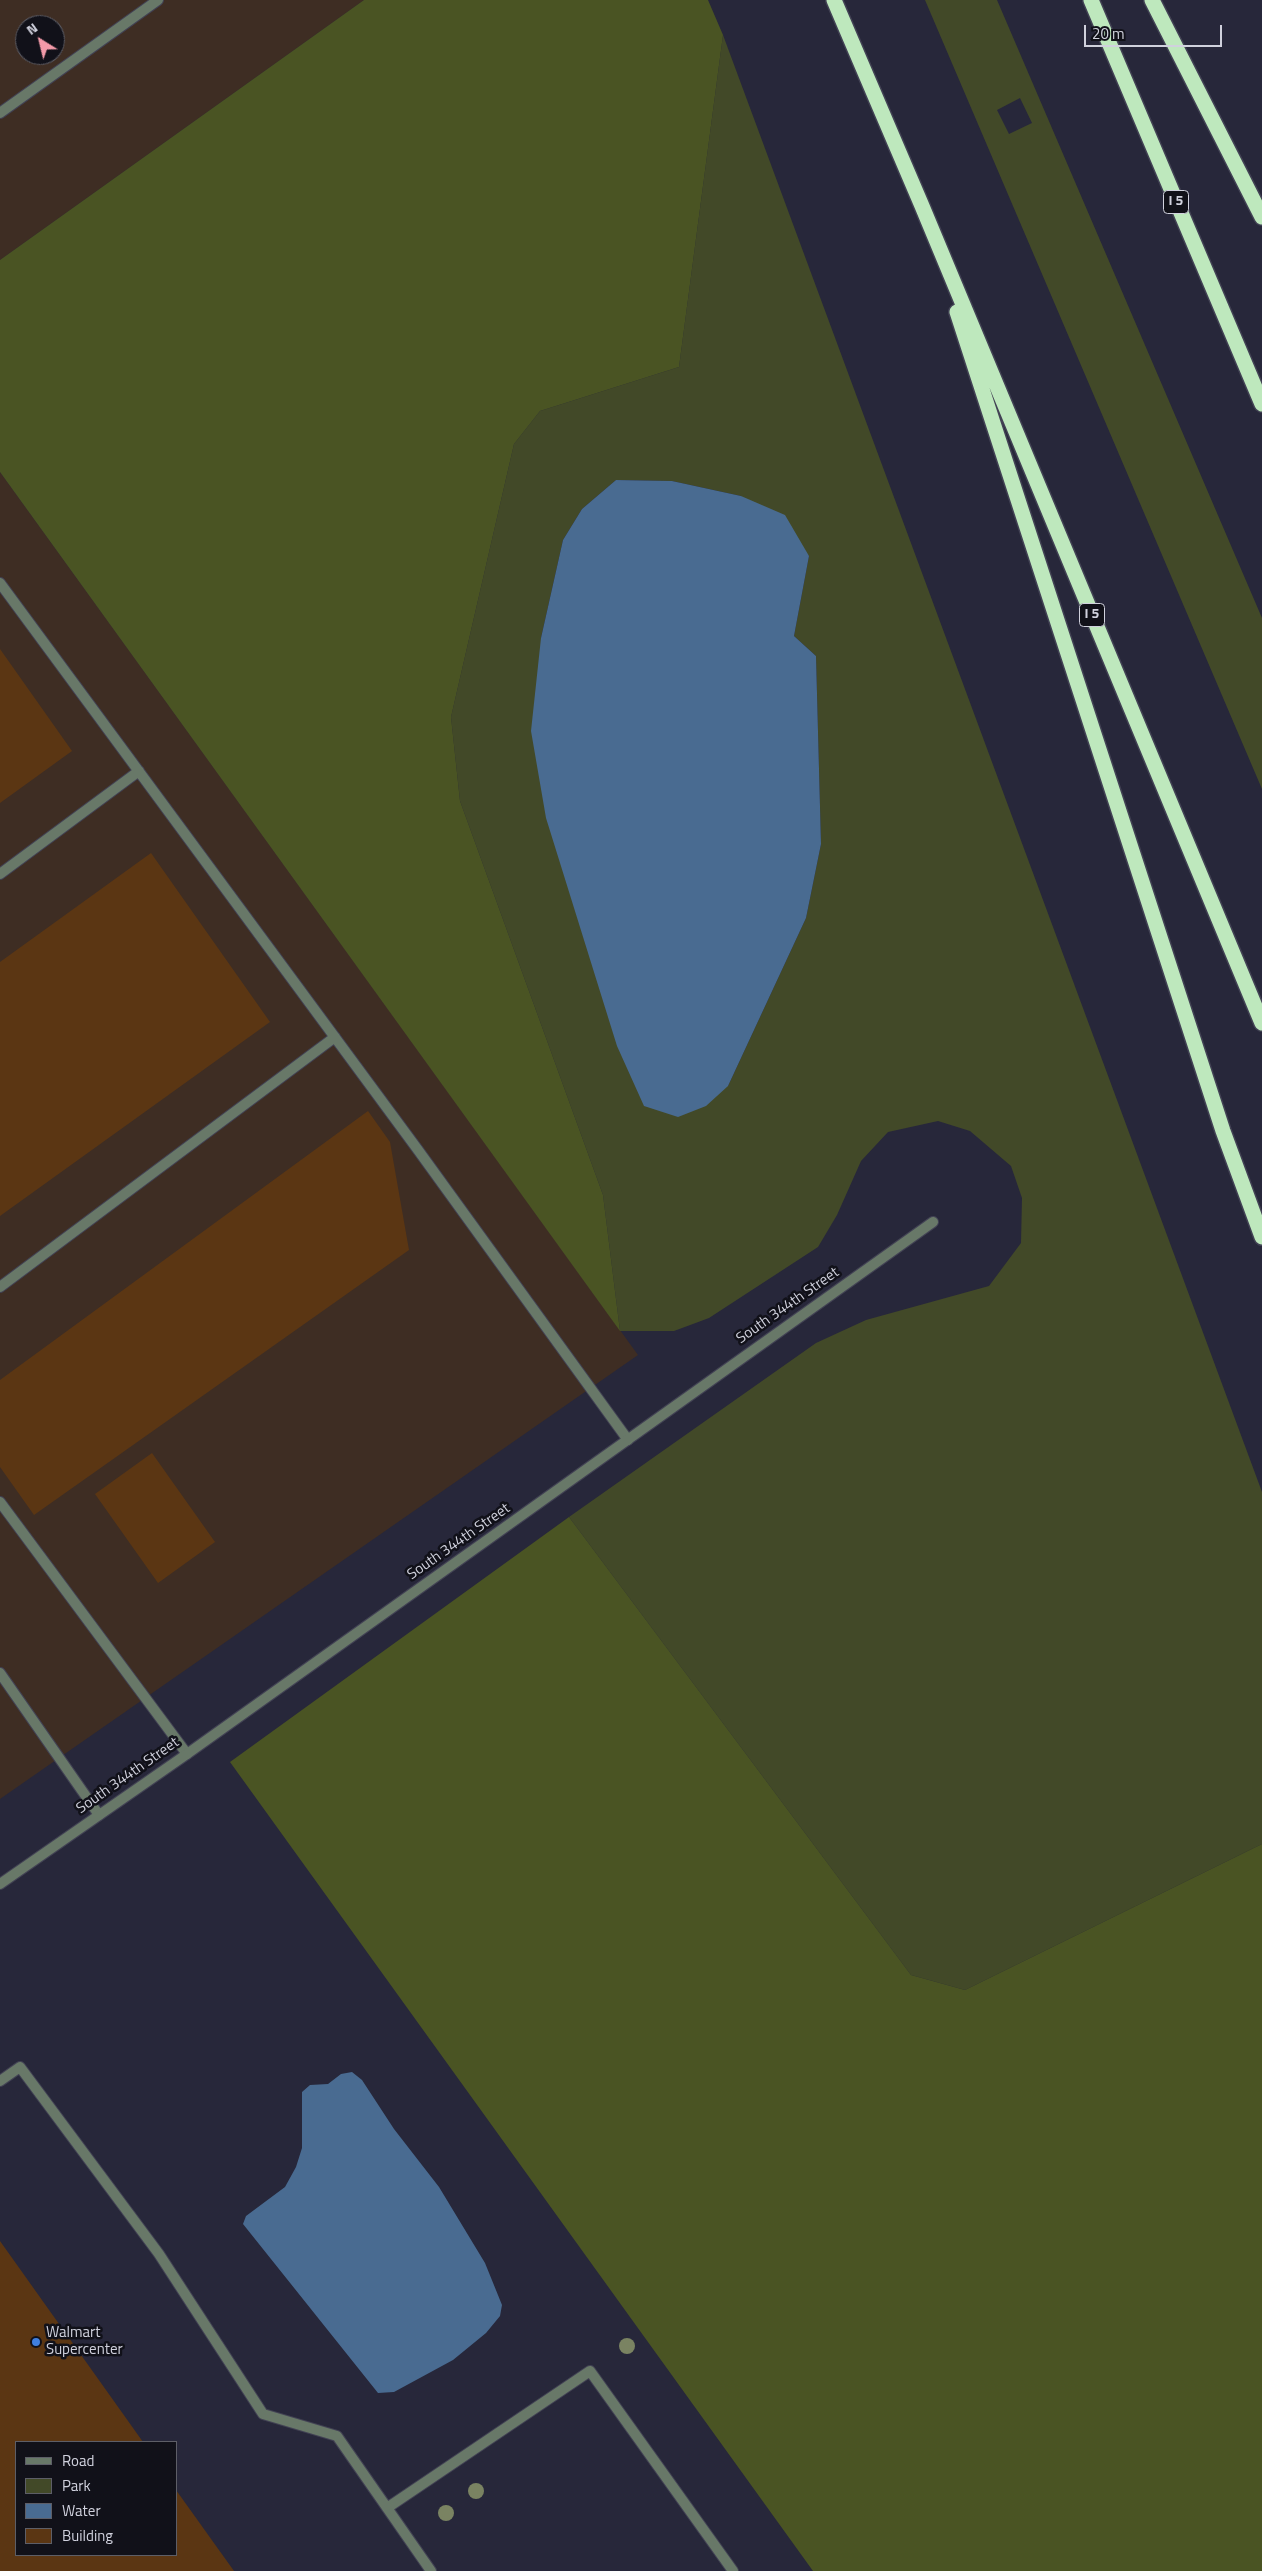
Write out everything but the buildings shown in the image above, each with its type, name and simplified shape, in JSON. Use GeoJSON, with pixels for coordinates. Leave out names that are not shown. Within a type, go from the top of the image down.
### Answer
{"type":"FeatureCollection","features":[{"type":"Feature","properties":{"kind":"highway","name":"I 5"},"geometry":{"type":"LineString","coordinates":[[834,0],[922,206],[1262,1023]]}},
{"type":"Feature","properties":{"kind":"highway","name":"I 5"},"geometry":{"type":"LineString","coordinates":[[1091,0],[1262,404]]}},
{"type":"Feature","properties":{"kind":"highway"},"geometry":{"type":"LineString","coordinates":[[1152,0],[1262,217]]}},
{"type":"Feature","properties":{"kind":"highway"},"geometry":{"type":"LineString","coordinates":[[922,206],[1223,1131],[1262,1237]]}},
{"type":"Feature","properties":{"kind":"street"},"geometry":{"type":"LineString","coordinates":[[0,113],[158,0]]}},
{"type":"Feature","properties":{"kind":"street"},"geometry":{"type":"LineString","coordinates":[[0,583],[335,1037],[628,1440]]}},
{"type":"Feature","properties":{"kind":"street"},"geometry":{"type":"LineString","coordinates":[[0,874],[139,771]]}},
{"type":"Feature","properties":{"kind":"street"},"geometry":{"type":"LineString","coordinates":[[0,1286],[335,1037]]}},
{"type":"Feature","properties":{"kind":"street","name":"South 344th Street"},"geometry":{"type":"LineString","coordinates":[[0,1884],[187,1754],[933,1222]]}},
{"type":"Feature","properties":{"kind":"street"},"geometry":{"type":"LineString","coordinates":[[0,1502],[187,1754]]}},
{"type":"Feature","properties":{"kind":"street"},"geometry":{"type":"LineString","coordinates":[[1,1676],[99,1815]]}},
{"type":"Feature","properties":{"kind":"street"},"geometry":{"type":"LineString","coordinates":[[0,2081],[20,2067],[159,2254],[264,2414],[337,2436],[431,2571]]}},
{"type":"Feature","properties":{"kind":"street"},"geometry":{"type":"LineString","coordinates":[[387,2508],[590,2371],[734,2571]]}},
{"type":"Feature","properties":{"kind":"shaded area"},"geometry":{"type":"Polygon","coordinates":[[[0,0],[364,0],[0,260],[0,0]]]}},
{"type":"Feature","properties":{"kind":"shaded area"},"geometry":{"type":"Polygon","coordinates":[[[0,472],[638,1355],[0,1799],[0,472]]]}},
{"type":"Feature","properties":{"kind":"green space"},"geometry":{"type":"Polygon","coordinates":[[[364,0],[708,0],[723,35],[679,367],[540,411],[514,444],[451,717],[460,801],[603,1195],[620,1331],[0,472],[0,260],[364,0]]]}},
{"type":"Feature","properties":{"kind":"green space"},"geometry":{"type":"Polygon","coordinates":[[[925,0],[997,0],[1262,618],[1262,789],[925,0]],[[1020,98],[997,110],[1009,134],[1032,123],[1020,98]]]}},
{"type":"Feature","properties":{"kind":"green space"},"geometry":{"type":"Polygon","coordinates":[[[723,35],[1262,1492],[1262,1844],[965,1990],[911,1975],[569,1517],[816,1343],[866,1320],[989,1286],[1021,1243],[1022,1198],[1011,1166],[970,1131],[938,1121],[888,1132],[861,1161],[837,1215],[818,1247],[709,1318],[674,1331],[620,1331],[603,1195],[460,801],[451,717],[514,444],[540,411],[679,367],[723,35]],[[616,480],[582,509],[563,540],[541,638],[728,1086],[806,918],[821,844],[816,656],[794,636],[809,556],[741,496],[672,481],[616,480]]]}},
{"type":"Feature","properties":{"kind":"green space"},"geometry":{"type":"Polygon","coordinates":[[[569,1517],[911,1975],[965,1990],[1262,1844],[1262,2571],[813,2571],[230,1762],[569,1517]]]}},
{"type":"Feature","properties":{"kind":"water"},"geometry":{"type":"Polygon","coordinates":[[[616,480],[672,481],[741,496],[785,515],[809,556],[794,636],[816,656],[821,844],[806,918],[728,1086],[706,1106],[678,1117],[644,1106],[617,1046],[546,818],[531,731],[541,638],[563,540],[582,509],[616,480]]]}},
{"type":"Feature","properties":{"kind":"water"},"geometry":{"type":"Polygon","coordinates":[[[352,2072],[362,2080],[394,2129],[439,2187],[485,2263],[502,2305],[500,2316],[486,2333],[453,2360],[394,2392],[378,2393],[243,2224],[246,2216],[285,2187],[296,2167],[302,2148],[302,2092],[310,2085],[328,2084],[341,2074],[352,2072]]]}},
{"type":"Feature","properties":{"kind":"place","name":"Walmart Supercenter"},"geometry":{"type":"Point","coordinates":[36,2342]}}]}
